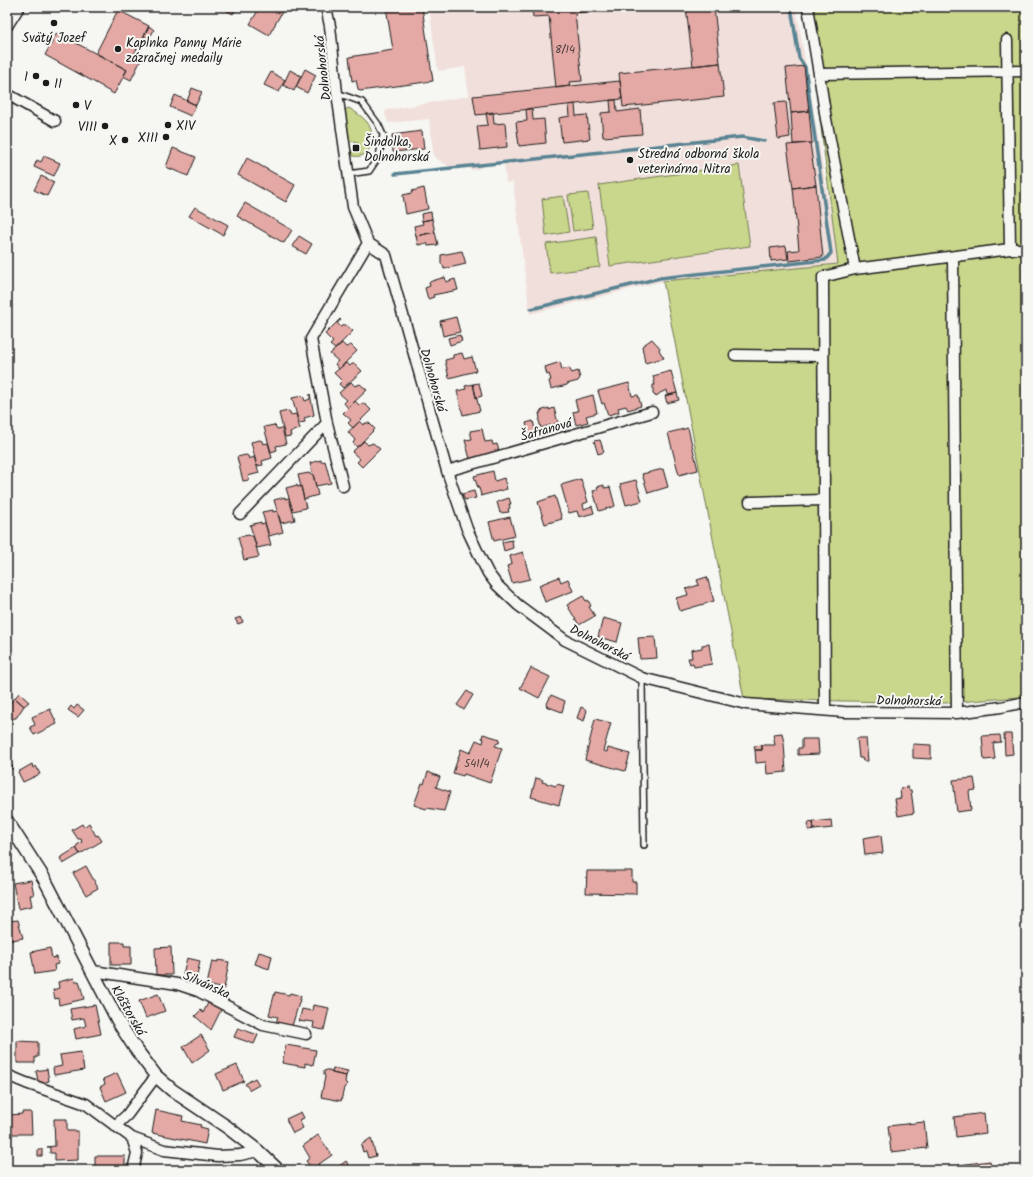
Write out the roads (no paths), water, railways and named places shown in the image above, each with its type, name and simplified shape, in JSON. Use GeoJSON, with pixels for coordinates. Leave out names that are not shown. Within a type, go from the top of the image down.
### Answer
{"type":"FeatureCollection","features":[{"type":"Feature","properties":{"kind":"street"},"geometry":{"type":"LineString","coordinates":[[7,26],[19,7]]}},
{"type":"Feature","properties":{"kind":"street","name":"Dolnohorská"},"geometry":{"type":"LineString","coordinates":[[326,7],[330,26],[336,93],[353,207],[368,243],[386,254],[446,471],[467,529],[488,573],[497,586],[518,605],[565,640],[642,678],[746,704],[825,710],[957,713],[1026,702]]}},
{"type":"Feature","properties":{"kind":"street"},"geometry":{"type":"LineString","coordinates":[[808,7],[826,118],[854,270]]}},
{"type":"Feature","properties":{"kind":"street"},"geometry":{"type":"LineString","coordinates":[[1006,40],[1010,249]]}},
{"type":"Feature","properties":{"kind":"street"},"geometry":{"type":"LineString","coordinates":[[820,74],[1026,71]]}},
{"type":"Feature","properties":{"kind":"street"},"geometry":{"type":"LineString","coordinates":[[7,94],[55,121]]}},
{"type":"Feature","properties":{"kind":"street"},"geometry":{"type":"LineString","coordinates":[[343,486],[327,423],[311,339],[368,243]]}},
{"type":"Feature","properties":{"kind":"street"},"geometry":{"type":"LineString","coordinates":[[825,710],[823,277],[854,270],[1010,249],[1026,249]]}},
{"type":"Feature","properties":{"kind":"street"},"geometry":{"type":"LineString","coordinates":[[953,257],[957,713]]}},
{"type":"Feature","properties":{"kind":"street"},"geometry":{"type":"LineString","coordinates":[[735,355],[823,356]]}},
{"type":"Feature","properties":{"kind":"street","name":"Šafranová"},"geometry":{"type":"LineString","coordinates":[[446,471],[652,412]]}},
{"type":"Feature","properties":{"kind":"street"},"geometry":{"type":"LineString","coordinates":[[240,514],[327,423]]}},
{"type":"Feature","properties":{"kind":"street"},"geometry":{"type":"LineString","coordinates":[[750,502],[824,500]]}},
{"type":"Feature","properties":{"kind":"street","name":"Kláštorská"},"geometry":{"type":"LineString","coordinates":[[7,821],[45,880],[119,1023],[156,1076],[172,1090],[227,1127],[258,1151],[278,1170]]}},
{"type":"Feature","properties":{"kind":"street","name":"Silvánska"},"geometry":{"type":"LineString","coordinates":[[93,971],[177,984],[198,991],[262,1025],[306,1034]]}},
{"type":"Feature","properties":{"kind":"street"},"geometry":{"type":"LineString","coordinates":[[7,1075],[86,1104],[132,1138],[164,1150],[218,1156],[240,1155],[258,1151]]}},
{"type":"Feature","properties":{"kind":"street"},"geometry":{"type":"LineString","coordinates":[[115,1126],[127,1115],[156,1076]]}},
{"type":"Feature","properties":{"kind":"street"},"geometry":{"type":"LineString","coordinates":[[132,1138],[137,1153],[133,1170]]}},
{"type":"Feature","properties":{"kind":"lane"},"geometry":{"type":"LineString","coordinates":[[336,93],[362,102],[378,124],[383,135],[379,156],[369,171],[348,174]]}},
{"type":"Feature","properties":{"kind":"lane"},"geometry":{"type":"LineString","coordinates":[[642,678],[644,845]]}},
{"type":"Feature","properties":{"kind":"waterway"},"geometry":{"type":"LineString","coordinates":[[531,309],[660,278],[825,260],[831,253],[805,67],[799,58],[791,7]]}},
{"type":"Feature","properties":{"kind":"waterway"},"geometry":{"type":"LineString","coordinates":[[395,174],[742,137],[764,141]]}},
{"type":"Feature","properties":{"kind":"place","name":"Svätý Jozef"},"geometry":{"type":"Point","coordinates":[54,23]}},
{"type":"Feature","properties":{"kind":"place","name":"Kaplnka Panny Márie zázračnej medaily"},"geometry":{"type":"Point","coordinates":[118,49]}},
{"type":"Feature","properties":{"kind":"place","name":"I"},"geometry":{"type":"Point","coordinates":[36,76]}},
{"type":"Feature","properties":{"kind":"place","name":"II"},"geometry":{"type":"Point","coordinates":[46,83]}},
{"type":"Feature","properties":{"kind":"place","name":"V"},"geometry":{"type":"Point","coordinates":[76,105]}},
{"type":"Feature","properties":{"kind":"place","name":"XIV"},"geometry":{"type":"Point","coordinates":[168,125]}},
{"type":"Feature","properties":{"kind":"place","name":"VIII"},"geometry":{"type":"Point","coordinates":[105,126]}},
{"type":"Feature","properties":{"kind":"place","name":"XIII"},"geometry":{"type":"Point","coordinates":[166,137]}},
{"type":"Feature","properties":{"kind":"place","name":"X"},"geometry":{"type":"Point","coordinates":[125,140]}},
{"type":"Feature","properties":{"kind":"place","name":"Šindolka, Dolnohorská"},"geometry":{"type":"Point","coordinates":[356,148]}},
{"type":"Feature","properties":{"kind":"place","name":"Stredná odborná škola veterinárna Nitra"},"geometry":{"type":"Point","coordinates":[630,160]}}]}
